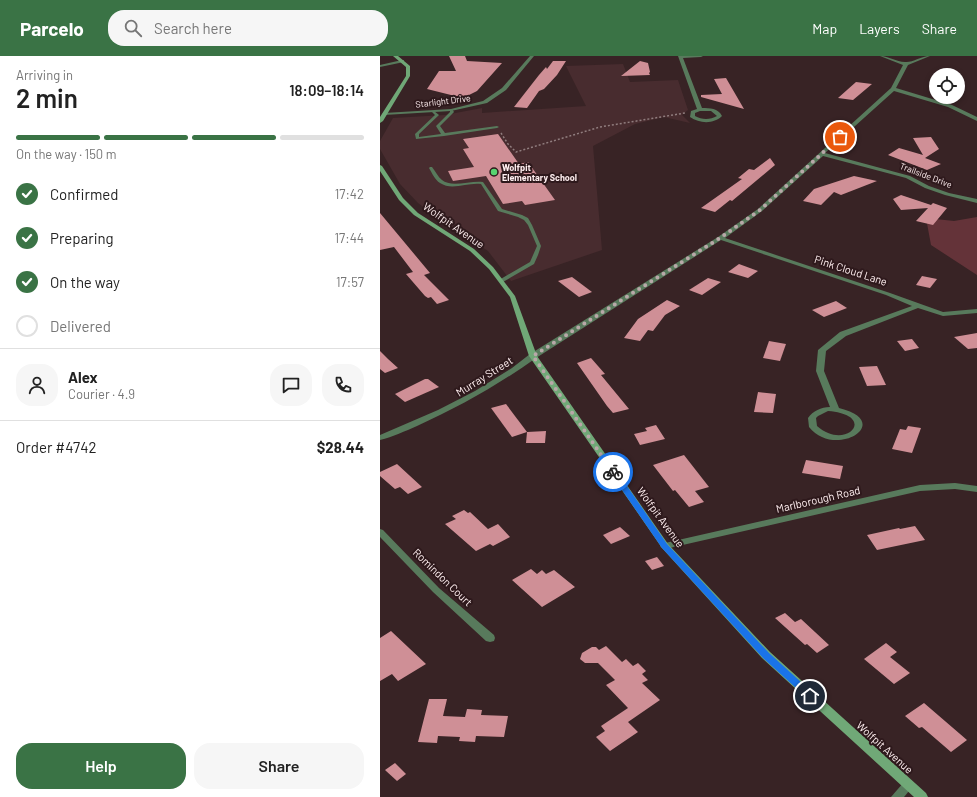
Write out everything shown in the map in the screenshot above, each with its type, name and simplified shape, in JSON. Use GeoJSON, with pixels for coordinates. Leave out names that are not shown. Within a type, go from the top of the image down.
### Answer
{"type":"FeatureCollection","features":[{"type":"Feature","properties":{"kind":"street"},"geometry":{"type":"LineString","coordinates":[[380,121],[408,76],[408,67],[395,56]]}},
{"type":"Feature","properties":{"kind":"street","name":"Starlight Drive"},"geometry":{"type":"LineString","coordinates":[[384,114],[434,112],[477,105],[492,99],[504,89],[532,56]]}},
{"type":"Feature","properties":{"kind":"street"},"geometry":{"type":"LineString","coordinates":[[700,110],[680,56],[701,56]]}},
{"type":"Feature","properties":{"kind":"street"},"geometry":{"type":"LineString","coordinates":[[882,56],[906,64],[928,56]]}},
{"type":"Feature","properties":{"kind":"street"},"geometry":{"type":"LineString","coordinates":[[380,66],[402,61]]}},
{"type":"Feature","properties":{"kind":"street","name":"Murray Street"},"geometry":{"type":"LineString","coordinates":[[380,438],[462,403],[506,376],[533,356],[720,238],[760,210],[893,89],[906,64]]}},
{"type":"Feature","properties":{"kind":"street"},"geometry":{"type":"LineString","coordinates":[[893,89],[950,106],[977,119]]}},
{"type":"Feature","properties":{"kind":"street"},"geometry":{"type":"LineString","coordinates":[[700,110],[718,112],[720,116],[712,120],[694,118],[692,114],[693,112],[700,110]]}},
{"type":"Feature","properties":{"kind":"street","name":"Trailside Drive"},"geometry":{"type":"LineString","coordinates":[[822,154],[908,177],[927,187],[947,194],[977,201]]}},
{"type":"Feature","properties":{"kind":"street","name":"Wolfpit Avenue"},"geometry":{"type":"LineString","coordinates":[[380,167],[411,210],[472,250],[491,268],[501,281],[513,297],[533,356],[665,546],[766,655],[908,786],[922,797]]}},
{"type":"Feature","properties":{"kind":"street","name":"Pink Cloud Lane"},"geometry":{"type":"LineString","coordinates":[[720,238],[943,314],[977,311]]}},
{"type":"Feature","properties":{"kind":"street"},"geometry":{"type":"LineString","coordinates":[[835,409],[820,371],[822,350],[843,334],[917,306]]}},
{"type":"Feature","properties":{"kind":"street"},"geometry":{"type":"LineString","coordinates":[[827,409],[835,409],[842,410],[854,417],[858,421],[856,430],[846,436],[830,437],[817,431],[813,427],[812,418],[815,414],[827,409]]}},
{"type":"Feature","properties":{"kind":"street","name":"Marlborough Road"},"geometry":{"type":"LineString","coordinates":[[665,546],[920,488],[955,486],[977,489]]}},
{"type":"Feature","properties":{"kind":"street","name":"Romindon Court"},"geometry":{"type":"LineString","coordinates":[[380,532],[436,590],[490,638]]}},
{"type":"Feature","properties":{"kind":"street"},"geometry":{"type":"LineString","coordinates":[[897,797],[908,786]]}},
{"type":"Feature","properties":{"kind":"lane"},"geometry":{"type":"LineString","coordinates":[[444,135],[438,126],[452,112],[451,110]]}},
{"type":"Feature","properties":{"kind":"lane"},"geometry":{"type":"LineString","coordinates":[[434,112],[437,115],[417,134],[417,138],[497,127]]}},
{"type":"Feature","properties":{"kind":"lane"},"geometry":{"type":"LineString","coordinates":[[439,139],[444,135]]}},
{"type":"Feature","properties":{"kind":"lane"},"geometry":{"type":"LineString","coordinates":[[430,168],[442,183],[452,185],[472,182],[482,183],[500,210],[520,216],[530,225],[539,246],[536,256],[532,263],[501,281]]}},
{"type":"Feature","properties":{"kind":"path"},"geometry":{"type":"LineString","coordinates":[[501,133],[508,144],[516,152],[540,147],[570,134],[620,121],[693,112]]}},
{"type":"Feature","properties":{"kind":"shaded area","name":"Wolfpit Elementary School"},"geometry":{"type":"Polygon","coordinates":[[[623,64],[630,82],[678,80],[688,110],[682,115],[690,123],[664,117],[635,124],[593,146],[602,250],[511,281],[488,251],[442,221],[418,203],[400,184],[380,149],[380,141],[393,118],[445,115],[482,108],[482,113],[586,106],[566,66],[623,64]]]}},
{"type":"Feature","properties":{"kind":"shaded area"},"geometry":{"type":"Polygon","coordinates":[[[977,217],[977,275],[931,245],[926,218],[954,221],[977,217]]]}},
{"type":"Feature","properties":{"kind":"building"},"geometry":{"type":"Polygon","coordinates":[[[449,56],[465,56],[467,61],[502,63],[477,91],[463,98],[427,89],[439,71],[456,71],[449,56]]]}},
{"type":"Feature","properties":{"kind":"building"},"geometry":{"type":"Polygon","coordinates":[[[553,61],[566,61],[557,75],[544,89],[539,91],[527,108],[514,107],[539,75],[546,67],[547,69],[553,61]]]}},
{"type":"Feature","properties":{"kind":"building"},"geometry":{"type":"Polygon","coordinates":[[[640,61],[648,63],[650,75],[621,76],[640,61]]]}},
{"type":"Feature","properties":{"kind":"building"},"geometry":{"type":"Polygon","coordinates":[[[726,78],[744,109],[701,97],[701,95],[722,94],[714,79],[726,78]]]}},
{"type":"Feature","properties":{"kind":"building"},"geometry":{"type":"Polygon","coordinates":[[[856,82],[872,84],[853,100],[838,98],[856,82]]]}},
{"type":"Feature","properties":{"kind":"building"},"geometry":{"type":"Polygon","coordinates":[[[498,134],[519,164],[528,162],[555,200],[525,205],[522,201],[503,204],[486,176],[453,181],[448,171],[474,167],[463,149],[469,148],[463,139],[498,134]]]}},
{"type":"Feature","properties":{"kind":"building"},"geometry":{"type":"Polygon","coordinates":[[[931,137],[939,149],[925,158],[941,164],[927,170],[888,155],[899,148],[923,155],[913,138],[931,137]]]}},
{"type":"Feature","properties":{"kind":"building"},"geometry":{"type":"Polygon","coordinates":[[[770,158],[775,165],[732,201],[730,200],[715,212],[701,208],[742,179],[738,178],[749,169],[754,170],[770,158]]]}},
{"type":"Feature","properties":{"kind":"building"},"geometry":{"type":"Polygon","coordinates":[[[854,176],[877,181],[841,195],[834,192],[821,205],[803,201],[814,189],[854,176]]]}},
{"type":"Feature","properties":{"kind":"building"},"geometry":{"type":"Polygon","coordinates":[[[901,195],[931,205],[933,203],[947,208],[933,225],[916,221],[928,208],[901,210],[893,199],[901,195]]]}},
{"type":"Feature","properties":{"kind":"building"},"geometry":{"type":"Polygon","coordinates":[[[380,213],[430,273],[424,275],[449,300],[437,304],[431,297],[428,298],[425,296],[406,274],[413,272],[394,247],[380,250],[380,213]]]}},
{"type":"Feature","properties":{"kind":"building"},"geometry":{"type":"Polygon","coordinates":[[[739,264],[758,271],[748,278],[728,272],[739,264]]]}},
{"type":"Feature","properties":{"kind":"building"},"geometry":{"type":"Polygon","coordinates":[[[922,276],[937,279],[930,288],[916,285],[922,276]]]}},
{"type":"Feature","properties":{"kind":"building"},"geometry":{"type":"Polygon","coordinates":[[[572,277],[592,292],[579,297],[558,281],[572,277]]]}},
{"type":"Feature","properties":{"kind":"building"},"geometry":{"type":"Polygon","coordinates":[[[708,278],[721,282],[702,295],[689,290],[708,278]]]}},
{"type":"Feature","properties":{"kind":"building"},"geometry":{"type":"Polygon","coordinates":[[[667,300],[680,306],[665,315],[653,331],[648,330],[640,341],[624,338],[638,319],[667,300]]]}},
{"type":"Feature","properties":{"kind":"building"},"geometry":{"type":"Polygon","coordinates":[[[836,301],[847,308],[824,317],[812,310],[836,301]]]}},
{"type":"Feature","properties":{"kind":"building"},"geometry":{"type":"Polygon","coordinates":[[[977,333],[977,348],[968,349],[954,337],[977,333]]]}},
{"type":"Feature","properties":{"kind":"building"},"geometry":{"type":"Polygon","coordinates":[[[912,339],[919,348],[905,351],[897,341],[912,339]]]}},
{"type":"Feature","properties":{"kind":"building"},"geometry":{"type":"Polygon","coordinates":[[[769,341],[786,344],[780,361],[763,358],[769,341]]]}},
{"type":"Feature","properties":{"kind":"building"},"geometry":{"type":"Polygon","coordinates":[[[380,351],[398,368],[385,373],[380,369],[380,351]]]}},
{"type":"Feature","properties":{"kind":"building"},"geometry":{"type":"Polygon","coordinates":[[[591,358],[605,374],[601,375],[629,409],[613,413],[607,406],[577,363],[591,358]]]}},
{"type":"Feature","properties":{"kind":"building"},"geometry":{"type":"Polygon","coordinates":[[[877,366],[886,385],[867,386],[859,367],[877,366]]]}},
{"type":"Feature","properties":{"kind":"building"},"geometry":{"type":"Polygon","coordinates":[[[425,379],[428,379],[439,387],[405,402],[395,394],[425,379]]]}},
{"type":"Feature","properties":{"kind":"building"},"geometry":{"type":"Polygon","coordinates":[[[758,392],[776,394],[773,413],[754,412],[758,392]]]}},
{"type":"Feature","properties":{"kind":"building"},"geometry":{"type":"Polygon","coordinates":[[[506,404],[527,432],[512,437],[491,408],[506,404]]]}},
{"type":"Feature","properties":{"kind":"building"},"geometry":{"type":"Polygon","coordinates":[[[656,425],[665,439],[640,445],[634,434],[647,431],[645,428],[656,425]]]}},
{"type":"Feature","properties":{"kind":"building"},"geometry":{"type":"Polygon","coordinates":[[[908,426],[921,428],[912,453],[892,449],[900,429],[906,430],[908,426]]]}},
{"type":"Feature","properties":{"kind":"building"},"geometry":{"type":"Polygon","coordinates":[[[546,431],[545,443],[526,443],[527,432],[546,431]]]}},
{"type":"Feature","properties":{"kind":"building"},"geometry":{"type":"Polygon","coordinates":[[[684,455],[709,487],[695,491],[704,502],[689,507],[675,490],[673,491],[653,465],[684,455]]]}},
{"type":"Feature","properties":{"kind":"building"},"geometry":{"type":"Polygon","coordinates":[[[806,460],[843,466],[840,479],[802,473],[806,460]]]}},
{"type":"Feature","properties":{"kind":"building"},"geometry":{"type":"Polygon","coordinates":[[[397,464],[422,487],[408,494],[400,487],[395,489],[380,476],[380,472],[397,464]]]}},
{"type":"Feature","properties":{"kind":"building"},"geometry":{"type":"Polygon","coordinates":[[[464,510],[468,513],[470,512],[488,529],[498,524],[510,537],[493,546],[490,544],[476,551],[445,524],[456,519],[452,516],[464,510]]]}},
{"type":"Feature","properties":{"kind":"building"},"geometry":{"type":"Polygon","coordinates":[[[915,526],[925,540],[877,550],[867,535],[899,528],[915,526]]]}},
{"type":"Feature","properties":{"kind":"building"},"geometry":{"type":"Polygon","coordinates":[[[620,527],[630,536],[611,544],[603,535],[620,527]]]}},
{"type":"Feature","properties":{"kind":"building"},"geometry":{"type":"Polygon","coordinates":[[[657,557],[664,566],[652,570],[645,561],[657,557]]]}},
{"type":"Feature","properties":{"kind":"building"},"geometry":{"type":"Polygon","coordinates":[[[531,569],[537,574],[542,570],[546,574],[554,570],[575,587],[542,607],[512,580],[531,569]]]}},
{"type":"Feature","properties":{"kind":"building"},"geometry":{"type":"Polygon","coordinates":[[[785,613],[795,622],[801,619],[829,645],[817,653],[807,644],[805,645],[775,618],[785,613]]]}},
{"type":"Feature","properties":{"kind":"building"},"geometry":{"type":"Polygon","coordinates":[[[391,631],[426,664],[398,681],[392,674],[380,681],[380,638],[391,631]]]}},
{"type":"Feature","properties":{"kind":"building"},"geometry":{"type":"Polygon","coordinates":[[[886,643],[897,652],[890,657],[910,673],[894,684],[864,659],[886,643]]]}},
{"type":"Feature","properties":{"kind":"building"},"geometry":{"type":"Polygon","coordinates":[[[606,646],[622,662],[626,659],[633,666],[638,663],[646,671],[642,674],[648,680],[642,683],[660,700],[628,722],[638,732],[610,751],[596,737],[605,731],[601,726],[628,708],[606,685],[615,680],[598,663],[585,663],[580,659],[582,653],[592,647],[596,647],[599,650],[606,646]]]}},
{"type":"Feature","properties":{"kind":"building"},"geometry":{"type":"Polygon","coordinates":[[[429,699],[447,699],[443,716],[465,717],[467,709],[482,710],[481,715],[508,716],[504,737],[476,736],[475,742],[459,741],[460,737],[438,736],[437,743],[418,742],[429,699]]]}},
{"type":"Feature","properties":{"kind":"building"},"geometry":{"type":"Polygon","coordinates":[[[924,703],[967,740],[951,752],[922,727],[919,728],[905,716],[924,703]]]}},
{"type":"Feature","properties":{"kind":"building"},"geometry":{"type":"Polygon","coordinates":[[[395,763],[406,774],[397,781],[385,770],[395,763]]]}},
{"type":"Feature","properties":{"kind":"way so far"},"geometry":{"type":"LineString","coordinates":[[613,472],[533,356],[720,238],[760,210],[840,137]]}},
{"type":"Feature","properties":{"kind":"place","name":"Wolfpit Elementary School"},"geometry":{"type":"Point","coordinates":[494,172]}},
{"type":"Feature","properties":{"kind":"route"},"geometry":{"type":"LineString","coordinates":[[613,472],[665,546],[766,655],[810,696]]}}]}
